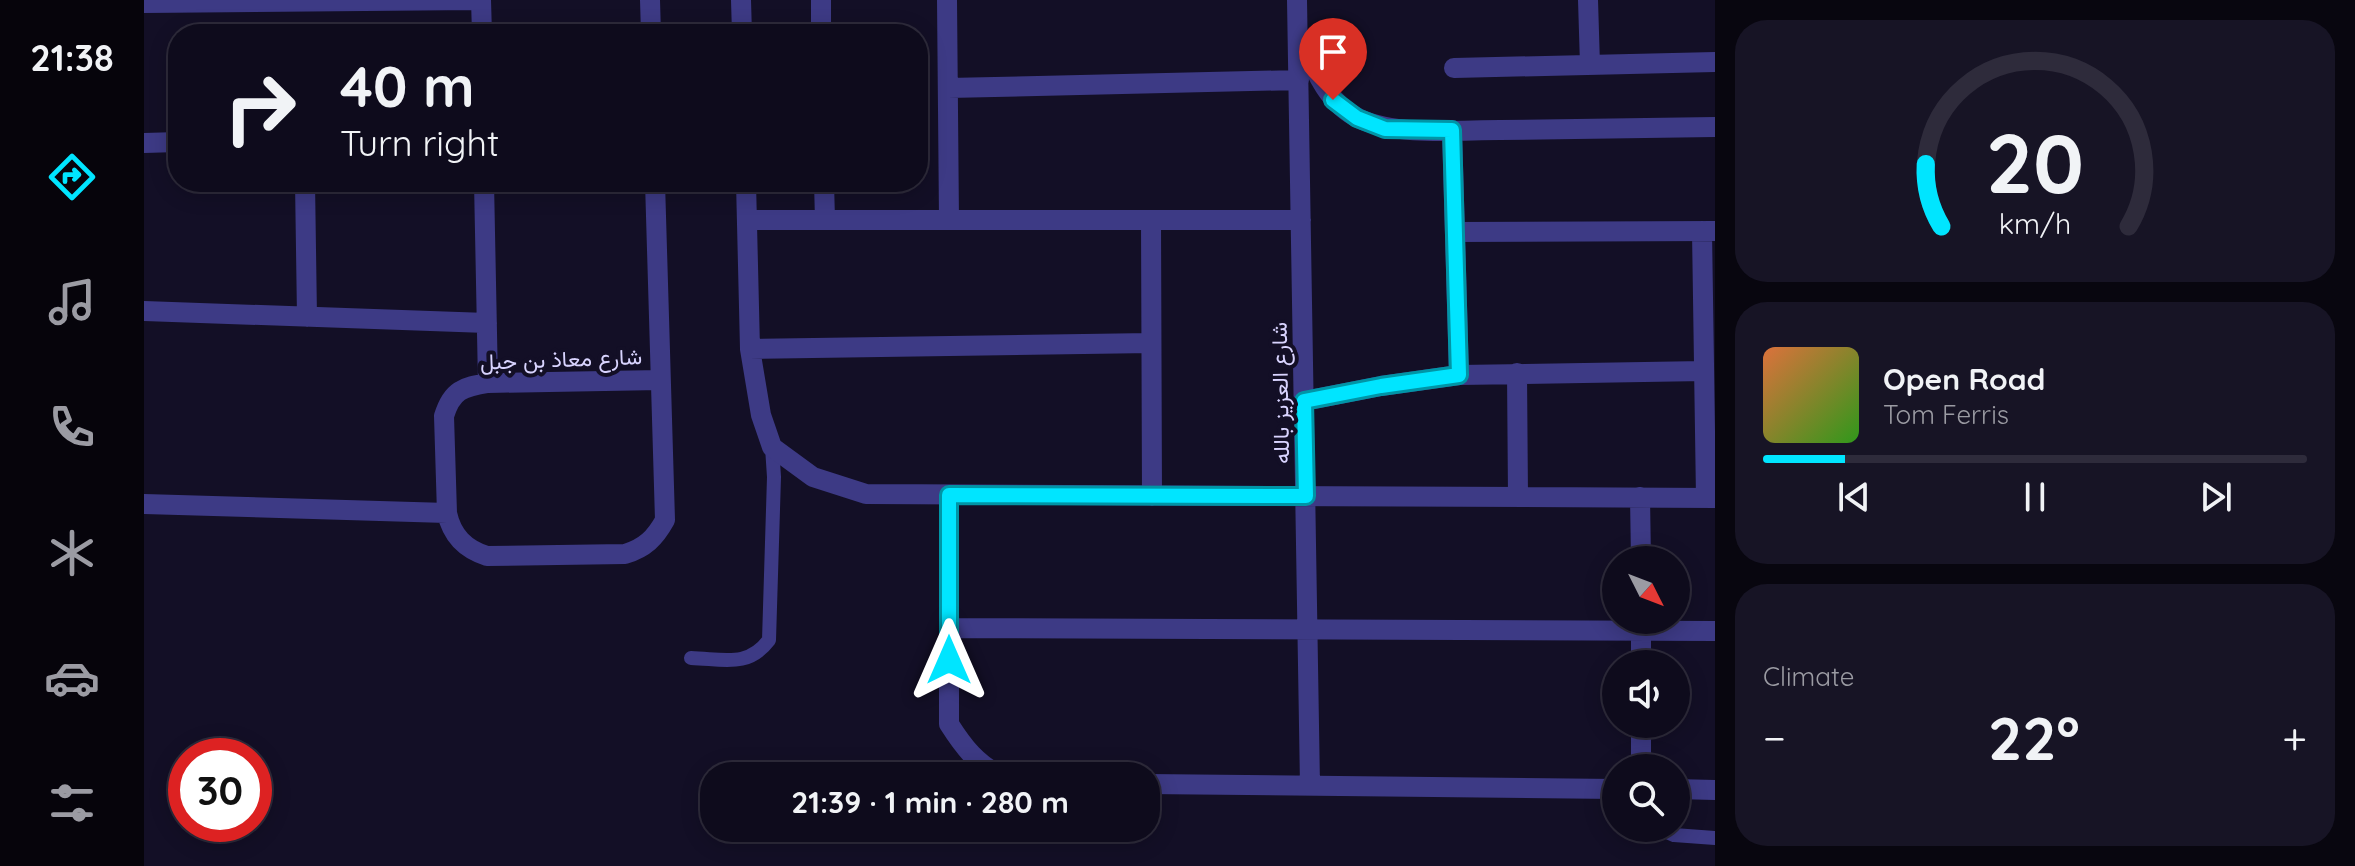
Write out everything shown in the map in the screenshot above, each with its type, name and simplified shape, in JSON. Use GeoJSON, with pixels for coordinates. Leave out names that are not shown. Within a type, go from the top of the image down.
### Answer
{"type":"FeatureCollection","features":[{"type":"Feature","properties":{"kind":"street"},"geometry":{"type":"LineString","coordinates":[[144,3],[478,0],[481,24]]}},
{"type":"Feature","properties":{"kind":"street"},"geometry":{"type":"LineString","coordinates":[[650,0],[651,24]]}},
{"type":"Feature","properties":{"kind":"street"},"geometry":{"type":"LineString","coordinates":[[741,0],[742,24]]}},
{"type":"Feature","properties":{"kind":"street"},"geometry":{"type":"LineString","coordinates":[[821,0],[821,24]]}},
{"type":"Feature","properties":{"kind":"street"},"geometry":{"type":"LineString","coordinates":[[947,0],[949,220]]}},
{"type":"Feature","properties":{"kind":"street","name":"شارع العزيز بالله"},"geometry":{"type":"LineString","coordinates":[[1297,0],[1310,786]]}},
{"type":"Feature","properties":{"kind":"street"},"geometry":{"type":"LineString","coordinates":[[1588,0],[1590,65]]}},
{"type":"Feature","properties":{"kind":"street"},"geometry":{"type":"LineString","coordinates":[[1298,27],[1317,75],[1333,100],[1357,118],[1385,129],[1715,127]]}},
{"type":"Feature","properties":{"kind":"street"},"geometry":{"type":"LineString","coordinates":[[1454,68],[1715,62]]}},
{"type":"Feature","properties":{"kind":"street"},"geometry":{"type":"LineString","coordinates":[[948,88],[1299,80]]}},
{"type":"Feature","properties":{"kind":"street"},"geometry":{"type":"LineString","coordinates":[[1452,130],[1459,375]]}},
{"type":"Feature","properties":{"kind":"street"},"geometry":{"type":"LineString","coordinates":[[144,143],[168,142]]}},
{"type":"Feature","properties":{"kind":"street"},"geometry":{"type":"LineString","coordinates":[[305,192],[307,317]]}},
{"type":"Feature","properties":{"kind":"street"},"geometry":{"type":"LineString","coordinates":[[484,192],[488,383]]}},
{"type":"Feature","properties":{"kind":"street","name":"شارع معاذ بن جبل"},"geometry":{"type":"LineString","coordinates":[[655,192],[665,520],[650,542],[625,554],[487,556],[472,552],[461,542],[450,525],[447,513],[444,416],[455,394],[465,387],[488,383],[660,380]]}},
{"type":"Feature","properties":{"kind":"street"},"geometry":{"type":"LineString","coordinates":[[746,192],[750,349],[761,415],[772,447],[813,477],[866,494],[1711,498],[1704,371],[1708,231],[1455,232]]}},
{"type":"Feature","properties":{"kind":"street"},"geometry":{"type":"LineString","coordinates":[[824,192],[825,220]]}},
{"type":"Feature","properties":{"kind":"street"},"geometry":{"type":"LineString","coordinates":[[747,220],[1301,220]]}},
{"type":"Feature","properties":{"kind":"street"},"geometry":{"type":"LineString","coordinates":[[1151,220],[1152,496]]}},
{"type":"Feature","properties":{"kind":"street"},"geometry":{"type":"LineString","coordinates":[[144,311],[487,323]]}},
{"type":"Feature","properties":{"kind":"street"},"geometry":{"type":"LineString","coordinates":[[750,349],[1151,343]]}},
{"type":"Feature","properties":{"kind":"street"},"geometry":{"type":"LineString","coordinates":[[1304,401],[1459,375],[1704,371]]}},
{"type":"Feature","properties":{"kind":"street"},"geometry":{"type":"LineString","coordinates":[[1517,373],[1518,497]]}},
{"type":"Feature","properties":{"kind":"street"},"geometry":{"type":"LineString","coordinates":[[949,495],[949,724],[966,751],[979,762]]}},
{"type":"Feature","properties":{"kind":"street"},"geometry":{"type":"LineString","coordinates":[[1640,497],[1641,546]]}},
{"type":"Feature","properties":{"kind":"street"},"geometry":{"type":"LineString","coordinates":[[144,504],[447,513]]}},
{"type":"Feature","properties":{"kind":"street"},"geometry":{"type":"LineString","coordinates":[[949,628],[1308,630],[1602,626]]}},
{"type":"Feature","properties":{"kind":"street"},"geometry":{"type":"LineString","coordinates":[[1690,629],[1715,631]]}},
{"type":"Feature","properties":{"kind":"street"},"geometry":{"type":"LineString","coordinates":[[1160,784],[1602,789]]}},
{"type":"Feature","properties":{"kind":"street"},"geometry":{"type":"LineString","coordinates":[[1690,789],[1715,790]]}},
{"type":"Feature","properties":{"kind":"lane"},"geometry":{"type":"LineString","coordinates":[[691,658],[745,660],[759,653],[769,640],[774,477],[772,447]]}},
{"type":"Feature","properties":{"kind":"lane"},"geometry":{"type":"LineString","coordinates":[[1690,836],[1715,838]]}},
{"type":"Feature","properties":{"kind":"route"},"geometry":{"type":"LineString","coordinates":[[949,660],[949,495],[1306,496],[1304,401],[1420,379],[1459,375],[1452,130],[1385,129],[1357,118],[1333,100]]}}]}
